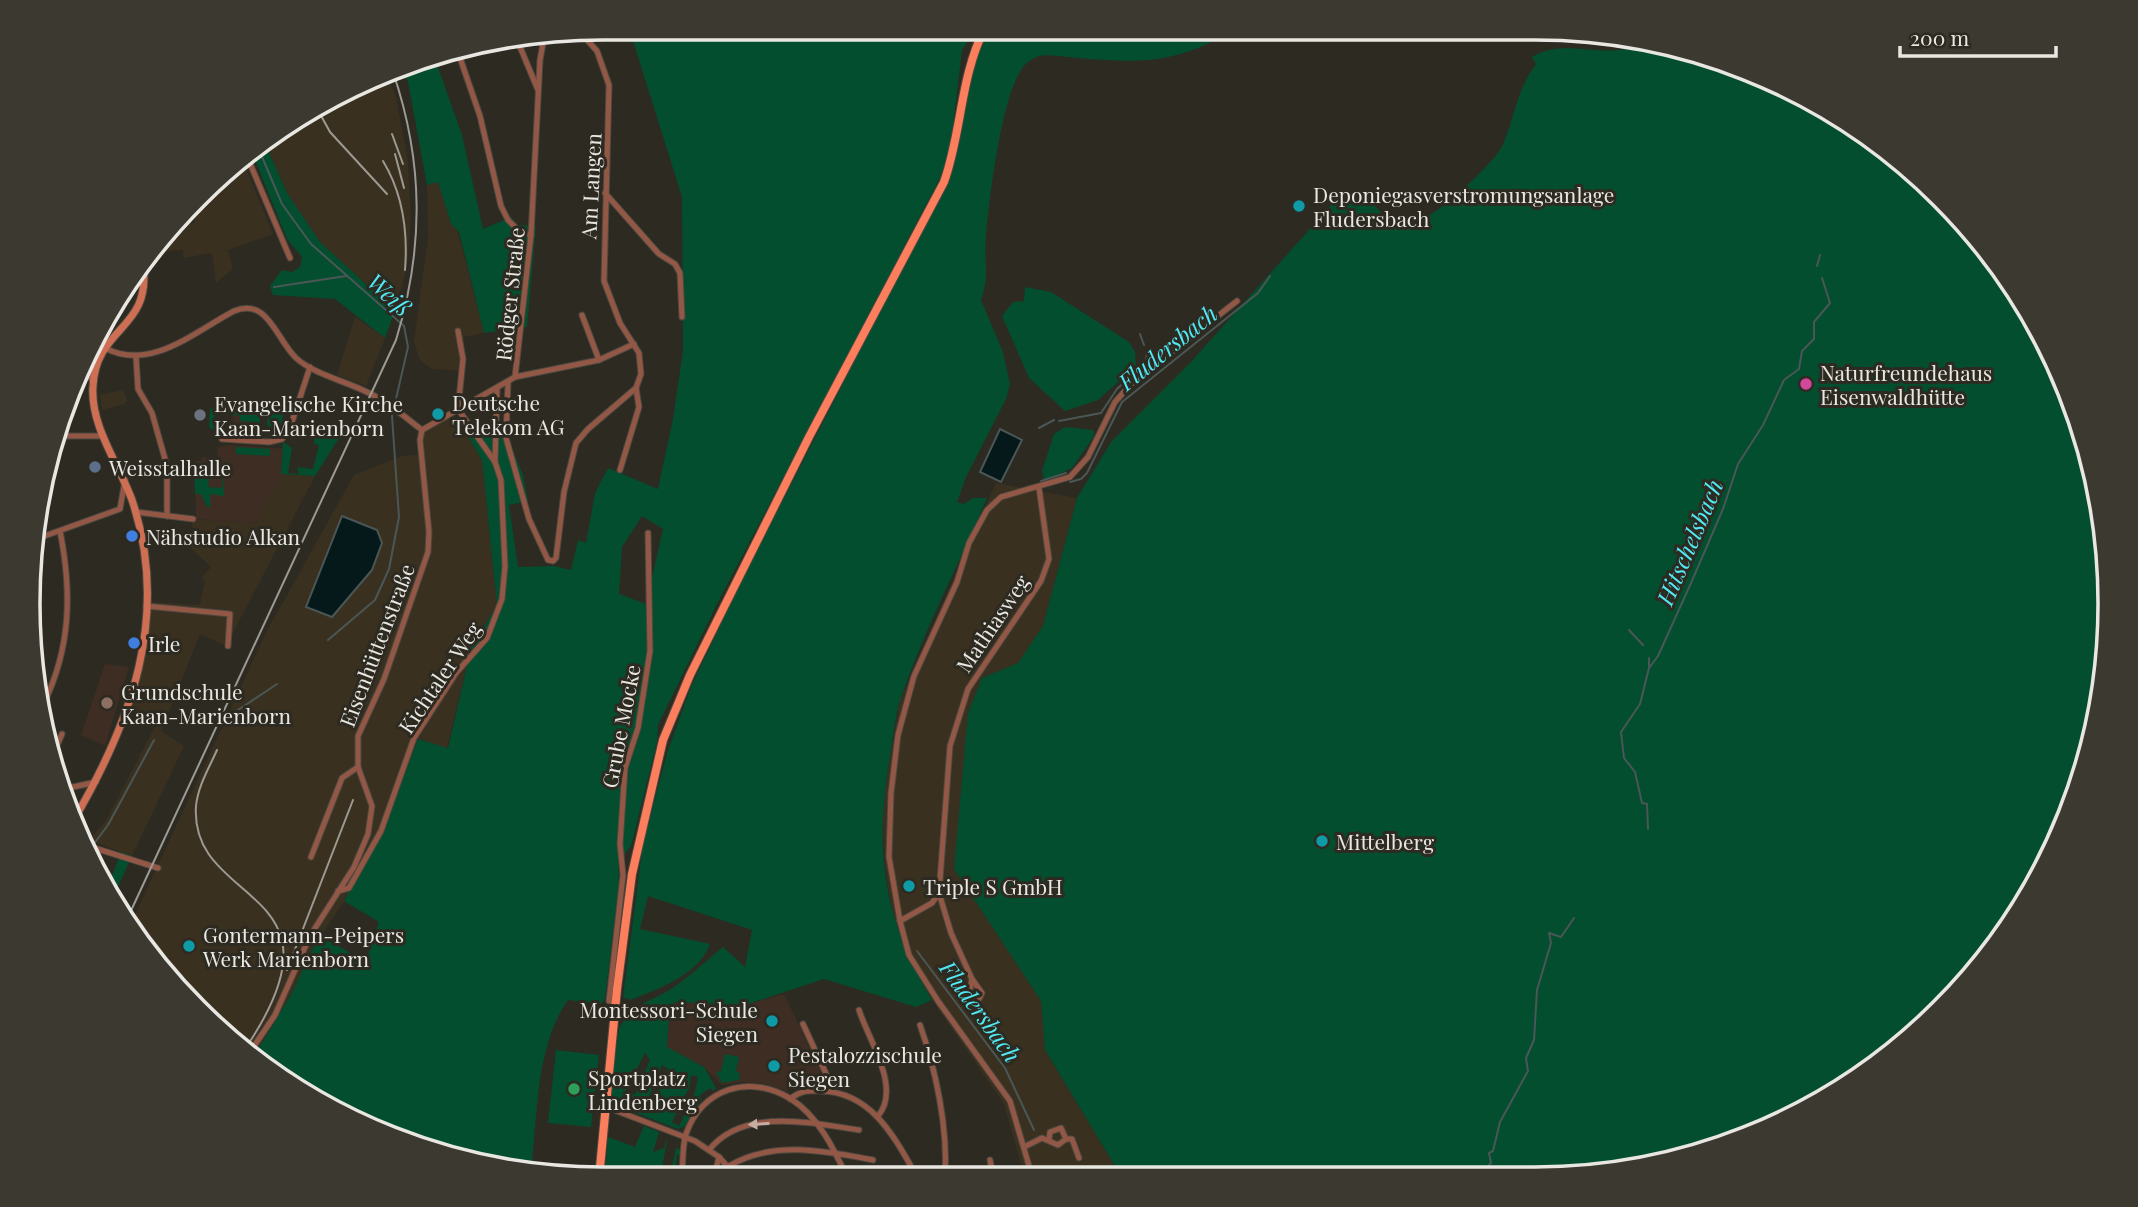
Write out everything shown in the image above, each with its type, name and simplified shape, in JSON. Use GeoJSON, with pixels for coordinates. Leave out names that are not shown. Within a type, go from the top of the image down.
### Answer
{"type":"FeatureCollection","features":[{"type":"Feature","properties":{"kind":"main road"},"geometry":{"type":"LineString","coordinates":[[599,1167],[617,989],[637,848],[663,740],[690,675],[803,449],[944,182],[955,151],[971,60],[980,40]]}},
{"type":"Feature","properties":{"kind":"main road"},"geometry":{"type":"LineString","coordinates":[[104,343],[140,307],[145,278]]}},
{"type":"Feature","properties":{"kind":"main road"},"geometry":{"type":"LineString","coordinates":[[80,810],[114,747],[134,692],[140,666],[146,606],[143,545],[136,512],[95,412],[93,381],[100,350]]}},
{"type":"Feature","properties":{"kind":"street","name":"Am Langen"},"geometry":{"type":"LineString","coordinates":[[588,40],[597,51],[609,85],[604,281],[620,323],[634,344]]}},
{"type":"Feature","properties":{"kind":"street","name":"Rödger Straße"},"geometry":{"type":"LineString","coordinates":[[422,430],[516,377],[531,235],[538,89],[543,44]]}},
{"type":"Feature","properties":{"kind":"street"},"geometry":{"type":"LineString","coordinates":[[520,47],[538,89]]}},
{"type":"Feature","properties":{"kind":"street"},"geometry":{"type":"LineString","coordinates":[[460,59],[480,116],[501,206],[508,220],[519,231],[531,235]]}},
{"type":"Feature","properties":{"kind":"street"},"geometry":{"type":"LineString","coordinates":[[251,165],[290,258]]}},
{"type":"Feature","properties":{"kind":"street"},"geometry":{"type":"LineString","coordinates":[[605,193],[659,254],[675,264],[680,273],[681,317]]}},
{"type":"Feature","properties":{"kind":"street"},"geometry":{"type":"LineString","coordinates":[[1030,1167],[1026,1146],[1010,1101],[913,963],[900,921],[889,857],[891,793],[898,735],[914,676],[957,582],[969,543],[987,510],[1001,497],[1070,477],[1088,457],[1115,402],[1131,384],[1237,301]]}},
{"type":"Feature","properties":{"kind":"street"},"geometry":{"type":"LineString","coordinates":[[102,346],[136,357],[159,352],[234,311],[250,307],[265,316],[294,356],[310,367],[365,391],[398,411],[422,430]]}},
{"type":"Feature","properties":{"kind":"street"},"geometry":{"type":"LineString","coordinates":[[582,315],[599,360]]}},
{"type":"Feature","properties":{"kind":"street"},"geometry":{"type":"LineString","coordinates":[[458,331],[463,359],[458,409]]}},
{"type":"Feature","properties":{"kind":"street"},"geometry":{"type":"LineString","coordinates":[[516,377],[599,360],[634,344],[642,365],[636,388],[639,407],[620,470]]}},
{"type":"Feature","properties":{"kind":"street"},"geometry":{"type":"LineString","coordinates":[[136,357],[138,389],[152,412],[167,466],[167,516]]}},
{"type":"Feature","properties":{"kind":"street"},"geometry":{"type":"LineString","coordinates":[[222,439],[269,442],[282,439],[290,428],[310,367]]}},
{"type":"Feature","properties":{"kind":"street"},"geometry":{"type":"LineString","coordinates":[[89,375],[93,381]]}},
{"type":"Feature","properties":{"kind":"street"},"geometry":{"type":"LineString","coordinates":[[508,383],[505,419],[509,452],[536,536],[548,560],[553,561],[556,558],[566,481],[576,443],[588,429],[636,388]]}},
{"type":"Feature","properties":{"kind":"street","name":"Kichtaler Weg"},"geometry":{"type":"LineString","coordinates":[[338,891],[349,888],[371,853],[419,729],[456,673],[487,638],[496,620],[502,599],[505,566],[502,491],[495,462],[497,389]]}},
{"type":"Feature","properties":{"kind":"street","name":"Kichtaler Weg"},"geometry":{"type":"LineString","coordinates":[[458,409],[495,462]]}},
{"type":"Feature","properties":{"kind":"street","name":"Eisenhüttenstraße"},"geometry":{"type":"LineString","coordinates":[[358,767],[358,736],[384,679],[429,542],[420,440],[422,430]]}},
{"type":"Feature","properties":{"kind":"street"},"geometry":{"type":"LineString","coordinates":[[66,436],[104,436]]}},
{"type":"Feature","properties":{"kind":"street"},"geometry":{"type":"LineString","coordinates":[[44,536],[122,506],[122,484],[125,480]]}},
{"type":"Feature","properties":{"kind":"street","name":"Mathiasweg"},"geometry":{"type":"LineString","coordinates":[[939,893],[950,746],[968,689],[1041,581],[1049,559],[1039,488]]}},
{"type":"Feature","properties":{"kind":"street"},"geometry":{"type":"LineString","coordinates":[[136,512],[193,519]]}},
{"type":"Feature","properties":{"kind":"street"},"geometry":{"type":"LineString","coordinates":[[48,694],[62,659],[67,638],[60,531]]}},
{"type":"Feature","properties":{"kind":"street","name":"Grube Mocke"},"geometry":{"type":"LineString","coordinates":[[616,1002],[609,1001],[623,876],[620,844],[625,768],[638,728],[650,651],[648,533]]}},
{"type":"Feature","properties":{"kind":"street"},"geometry":{"type":"LineString","coordinates":[[146,606],[230,614],[228,646]]}},
{"type":"Feature","properties":{"kind":"street"},"geometry":{"type":"LineString","coordinates":[[58,744],[62,734]]}},
{"type":"Feature","properties":{"kind":"street"},"geometry":{"type":"LineString","coordinates":[[311,857],[342,778],[358,767]]}},
{"type":"Feature","properties":{"kind":"street","name":"Kichtaler Weg"},"geometry":{"type":"LineString","coordinates":[[255,1045],[275,1015],[310,936],[354,867],[372,821],[370,800],[358,767]]}},
{"type":"Feature","properties":{"kind":"street"},"geometry":{"type":"LineString","coordinates":[[71,787],[96,782]]}},
{"type":"Feature","properties":{"kind":"street"},"geometry":{"type":"LineString","coordinates":[[96,849],[158,868]]}},
{"type":"Feature","properties":{"kind":"street"},"geometry":{"type":"LineString","coordinates":[[900,921],[923,910],[939,893]]}},
{"type":"Feature","properties":{"kind":"street"},"geometry":{"type":"LineString","coordinates":[[939,893],[951,933],[972,979]]}},
{"type":"Feature","properties":{"kind":"street"},"geometry":{"type":"LineString","coordinates":[[859,1010],[886,1083],[885,1105],[878,1116]]}},
{"type":"Feature","properties":{"kind":"street"},"geometry":{"type":"LineString","coordinates":[[803,1024],[828,1078],[830,1091]]}},
{"type":"Feature","properties":{"kind":"street"},"geometry":{"type":"LineString","coordinates":[[920,1025],[939,1106],[945,1144],[945,1167]]}},
{"type":"Feature","properties":{"kind":"street"},"geometry":{"type":"LineString","coordinates":[[683,1167],[685,1137],[695,1113],[719,1091],[759,1087],[790,1098],[818,1124],[842,1167]]}},
{"type":"Feature","properties":{"kind":"street"},"geometry":{"type":"LineString","coordinates":[[790,1098],[805,1090],[830,1091],[863,1103],[878,1116],[911,1167]]}},
{"type":"Feature","properties":{"kind":"street"},"geometry":{"type":"LineString","coordinates":[[604,1109],[685,1137],[709,1150],[729,1166],[767,1152],[800,1149],[873,1160]]}},
{"type":"Feature","properties":{"kind":"street"},"geometry":{"type":"LineString","coordinates":[[709,1150],[718,1138],[748,1125],[802,1122],[859,1130]]}},
{"type":"Feature","properties":{"kind":"street"},"geometry":{"type":"LineString","coordinates":[[1049,1140],[1049,1132],[1057,1127],[1065,1130],[1066,1139]]}},
{"type":"Feature","properties":{"kind":"street"},"geometry":{"type":"LineString","coordinates":[[1026,1146],[1042,1138],[1058,1145],[1066,1139],[1072,1139],[1079,1158]]}},
{"type":"Feature","properties":{"kind":"street"},"geometry":{"type":"LineString","coordinates":[[716,1167],[719,1157]]}},
{"type":"Feature","properties":{"kind":"street"},"geometry":{"type":"LineString","coordinates":[[990,1160],[991,1167]]}},
{"type":"Feature","properties":{"kind":"shaded area"},"geometry":{"type":"Polygon","coordinates":[[[390,82],[396,97],[408,161],[411,219],[407,267],[395,311],[320,242],[287,193],[269,151],[322,116],[390,82]]]}},
{"type":"Feature","properties":{"kind":"shaded area"},"geometry":{"type":"Polygon","coordinates":[[[246,169],[273,234],[228,250],[233,269],[216,283],[212,253],[183,258],[183,250],[165,251],[187,224],[195,223],[194,217],[205,205],[246,169]]]}},
{"type":"Feature","properties":{"kind":"shaded area"},"geometry":{"type":"Polygon","coordinates":[[[438,181],[451,224],[458,232],[484,333],[464,337],[465,371],[432,369],[420,360],[414,342],[428,237],[427,185],[438,181]]]}},
{"type":"Feature","properties":{"kind":"shaded area"},"geometry":{"type":"Polygon","coordinates":[[[355,317],[385,338],[366,386],[337,375],[355,317]]]}},
{"type":"Feature","properties":{"kind":"shaded area"},"geometry":{"type":"Polygon","coordinates":[[[123,390],[127,400],[124,404],[102,410],[100,395],[123,390]]]}},
{"type":"Feature","properties":{"kind":"shaded area"},"geometry":{"type":"Polygon","coordinates":[[[261,399],[257,435],[232,431],[233,403],[261,399]]]}},
{"type":"Feature","properties":{"kind":"shaded area"},"geometry":{"type":"Polygon","coordinates":[[[449,415],[460,437],[467,435],[482,460],[497,605],[471,648],[447,748],[418,739],[390,814],[344,901],[314,946],[292,993],[259,1048],[205,1002],[180,975],[135,915],[267,631],[354,475],[402,456],[421,454],[422,430],[449,415]]]}},
{"type":"Feature","properties":{"kind":"shaded area"},"geometry":{"type":"Polygon","coordinates":[[[1000,429],[1022,440],[1001,482],[980,472],[1000,429]]]}},
{"type":"Feature","properties":{"kind":"shaded area"},"geometry":{"type":"Polygon","coordinates":[[[227,445],[289,449],[287,475],[281,475],[256,523],[196,519],[195,461],[201,461],[202,457],[217,458],[218,447],[227,445]]]}},
{"type":"Feature","properties":{"kind":"shaded area"},"geometry":{"type":"Polygon","coordinates":[[[281,474],[315,476],[226,646],[200,634],[161,731],[184,746],[132,856],[93,841],[91,838],[105,822],[157,723],[132,711],[150,602],[200,605],[205,581],[201,578],[211,567],[190,547],[193,519],[256,523],[281,474]]]}},
{"type":"Feature","properties":{"kind":"shaded area"},"geometry":{"type":"Polygon","coordinates":[[[996,483],[1077,498],[1043,626],[1018,663],[982,678],[954,869],[1042,1001],[1045,1050],[1116,1167],[1022,1167],[1004,1104],[932,1000],[912,966],[894,923],[885,869],[882,803],[900,700],[996,483]]]}},
{"type":"Feature","properties":{"kind":"shaded area"},"geometry":{"type":"Polygon","coordinates":[[[342,516],[377,530],[382,543],[372,570],[332,617],[306,607],[342,516]]]}},
{"type":"Feature","properties":{"kind":"shaded area","name":"Grundschule Kaan-Marienborn"},"geometry":{"type":"Polygon","coordinates":[[[105,664],[129,667],[105,746],[81,735],[105,664]]]}},
{"type":"Feature","properties":{"kind":"shaded area"},"geometry":{"type":"Polygon","coordinates":[[[784,994],[819,1067],[822,1082],[803,1083],[786,1091],[766,1084],[742,1082],[722,1085],[704,1067],[667,1048],[669,1017],[674,1002],[745,1005],[784,994]]]}},
{"type":"Feature","properties":{"kind":"green space"},"geometry":{"type":"Polygon","coordinates":[[[633,40],[969,40],[962,50],[951,143],[941,176],[717,604],[658,725],[657,742],[631,846],[624,855],[618,856],[619,882],[605,999],[601,1004],[568,1000],[557,1019],[549,1039],[540,1082],[532,1162],[458,1148],[422,1137],[354,1109],[291,1072],[259,1048],[292,993],[314,946],[328,941],[366,961],[379,922],[344,901],[390,814],[418,739],[448,748],[471,648],[497,605],[482,460],[467,435],[508,438],[523,475],[528,501],[509,505],[518,567],[554,566],[571,570],[578,540],[586,543],[595,493],[608,468],[658,489],[673,419],[683,351],[682,197],[633,40]],[[642,516],[622,547],[619,594],[646,604],[663,529],[642,516]]]}},
{"type":"Feature","properties":{"kind":"green space"},"geometry":{"type":"Polygon","coordinates":[[[985,40],[1211,42],[1174,56],[1136,61],[1039,56],[1028,62],[1019,74],[1004,117],[994,172],[985,246],[986,281],[981,300],[1003,352],[1010,384],[1006,399],[966,477],[957,502],[964,504],[973,498],[987,498],[931,622],[901,698],[896,717],[883,818],[886,880],[892,909],[915,969],[932,1000],[916,1007],[824,979],[745,1005],[674,1002],[669,1017],[667,1047],[704,1067],[716,1088],[713,1091],[710,1088],[700,1095],[701,1100],[685,1126],[678,1129],[620,1107],[628,1092],[635,1095],[650,1060],[645,1053],[619,1104],[614,1101],[611,1091],[619,1029],[635,1009],[671,989],[723,947],[745,967],[752,930],[648,896],[640,929],[710,944],[697,964],[676,979],[630,1000],[623,997],[643,844],[668,750],[691,687],[740,584],[939,197],[955,160],[973,67],[985,40]],[[662,1065],[645,1106],[635,1102],[632,1109],[644,1113],[648,1103],[653,1104],[668,1069],[662,1065]],[[691,1075],[689,1088],[672,1122],[679,1126],[695,1092],[698,1077],[691,1075]]]}},
{"type":"Feature","properties":{"kind":"green space"},"geometry":{"type":"Polygon","coordinates":[[[1559,48],[1627,48],[1644,51],[1716,70],[1784,98],[1847,135],[1906,180],[1958,232],[2003,291],[2040,354],[2068,422],[2079,458],[2093,530],[2098,604],[2093,677],[2079,749],[2068,785],[2040,853],[2003,916],[1981,946],[1933,1002],[1906,1027],[1847,1072],[1816,1091],[1784,1109],[1716,1137],[1644,1156],[1571,1166],[1116,1167],[1045,1050],[1041,1001],[954,869],[968,713],[982,678],[1018,663],[1043,626],[1077,498],[1111,442],[1190,363],[1334,202],[1357,196],[1373,204],[1388,219],[1415,222],[1424,218],[1464,189],[1498,153],[1524,84],[1536,64],[1532,57],[1559,48]]]}},
{"type":"Feature","properties":{"kind":"green space"},"geometry":{"type":"Polygon","coordinates":[[[437,65],[462,135],[483,229],[511,217],[518,225],[536,226],[527,327],[484,333],[459,232],[451,224],[438,182],[427,185],[406,76],[437,65]]]}},
{"type":"Feature","properties":{"kind":"green space"},"geometry":{"type":"Polygon","coordinates":[[[269,151],[287,193],[320,242],[395,311],[385,338],[335,299],[273,295],[270,286],[282,270],[292,272],[300,267],[302,257],[287,239],[256,161],[269,151]]]}},
{"type":"Feature","properties":{"kind":"green space"},"geometry":{"type":"Polygon","coordinates":[[[1025,287],[1051,292],[1129,342],[1135,352],[1136,366],[1098,400],[1065,411],[1029,378],[1002,316],[1013,302],[1024,301],[1025,287]]]}},
{"type":"Feature","properties":{"kind":"green space"},"geometry":{"type":"Polygon","coordinates":[[[261,399],[259,438],[240,437],[240,434],[257,435],[257,422],[240,421],[240,416],[228,414],[226,407],[215,410],[213,426],[219,429],[215,431],[209,427],[210,409],[261,399]]]}},
{"type":"Feature","properties":{"kind":"green space"},"geometry":{"type":"Polygon","coordinates":[[[268,403],[284,403],[282,427],[267,426],[268,403]]]}},
{"type":"Feature","properties":{"kind":"green space"},"geometry":{"type":"Polygon","coordinates":[[[1065,427],[1093,430],[1094,436],[1072,468],[1044,481],[1042,471],[1054,434],[1065,427]]]}},
{"type":"Feature","properties":{"kind":"green space"},"geometry":{"type":"Polygon","coordinates":[[[342,433],[315,476],[281,474],[283,442],[292,448],[288,473],[299,474],[297,467],[313,469],[319,445],[314,444],[315,435],[342,433]]]}},
{"type":"Feature","properties":{"kind":"green space"},"geometry":{"type":"Polygon","coordinates":[[[236,447],[270,449],[270,456],[236,454],[236,447]]]}},
{"type":"Feature","properties":{"kind":"green space"},"geometry":{"type":"Polygon","coordinates":[[[223,470],[224,496],[210,494],[210,507],[207,507],[201,494],[195,494],[194,471],[209,472],[208,487],[222,488],[223,470]]]}},
{"type":"Feature","properties":{"kind":"green space"},"geometry":{"type":"Polygon","coordinates":[[[121,852],[132,856],[118,887],[112,877],[121,852]]]}},
{"type":"Feature","properties":{"kind":"green space","name":"Sportplatz Lindenberg"},"geometry":{"type":"Polygon","coordinates":[[[556,1050],[599,1055],[591,1127],[548,1123],[556,1050]]]}},
{"type":"Feature","properties":{"kind":"green space"},"geometry":{"type":"Polygon","coordinates":[[[725,1054],[739,1057],[736,1071],[740,1073],[739,1080],[722,1083],[716,1072],[721,1071],[725,1054]]]}},
{"type":"Feature","properties":{"kind":"green space"},"geometry":{"type":"Polygon","coordinates":[[[644,1126],[659,1132],[653,1152],[664,1148],[668,1136],[662,1167],[606,1167],[608,1137],[635,1147],[644,1126]]]}},
{"type":"Feature","properties":{"kind":"green space"},"geometry":{"type":"Polygon","coordinates":[[[676,1148],[681,1149],[681,1155],[677,1155],[676,1167],[672,1167],[676,1148]]]}},
{"type":"Feature","properties":{"kind":"waterway","name":"Weiß"},"geometry":{"type":"LineString","coordinates":[[262,156],[282,204],[311,244],[404,326],[408,347],[392,416],[399,517],[389,569],[375,600],[328,640]]}},
{"type":"Feature","properties":{"kind":"waterway"},"geometry":{"type":"LineString","coordinates":[[1817,266],[1820,255]]}},
{"type":"Feature","properties":{"kind":"waterway"},"geometry":{"type":"LineString","coordinates":[[274,287],[346,276]]}},
{"type":"Feature","properties":{"kind":"waterway","name":"Fludersbach"},"geometry":{"type":"LineString","coordinates":[[1070,482],[1081,479],[1087,473],[1122,402],[1258,293],[1270,276]]}},
{"type":"Feature","properties":{"kind":"waterway","name":"Hitschelsbach"},"geometry":{"type":"LineString","coordinates":[[1648,829],[1647,804],[1642,803],[1635,772],[1624,758],[1621,732],[1640,704],[1649,668],[1658,656],[1691,583],[1723,509],[1738,464],[1763,425],[1784,380],[1799,369],[1802,351],[1814,339],[1814,322],[1830,303],[1822,278]]}},
{"type":"Feature","properties":{"kind":"waterway"},"geometry":{"type":"LineString","coordinates":[[1140,334],[1144,345]]}},
{"type":"Feature","properties":{"kind":"waterway"},"geometry":{"type":"LineString","coordinates":[[1059,421],[1101,413],[1117,389],[1146,362],[1147,351]]}},
{"type":"Feature","properties":{"kind":"waterway"},"geometry":{"type":"LineString","coordinates":[[1039,428],[1054,420]]}},
{"type":"Feature","properties":{"kind":"waterway","name":"Fludersbach"},"geometry":{"type":"LineString","coordinates":[[1041,481],[1066,473]]}},
{"type":"Feature","properties":{"kind":"waterway"},"geometry":{"type":"LineString","coordinates":[[1629,630],[1643,645]]}},
{"type":"Feature","properties":{"kind":"waterway","name":"Hitschelsbach"},"geometry":{"type":"LineString","coordinates":[[1649,658],[1649,667]]}},
{"type":"Feature","properties":{"kind":"waterway","name":"Weiß"},"geometry":{"type":"LineString","coordinates":[[238,710],[277,684]]}},
{"type":"Feature","properties":{"kind":"waterway","name":"Weiß"},"geometry":{"type":"LineString","coordinates":[[94,844],[108,825],[154,740]]}},
{"type":"Feature","properties":{"kind":"waterway","name":"Hitschelsbach"},"geometry":{"type":"LineString","coordinates":[[1487,1167],[1491,1163],[1489,1153],[1493,1151],[1500,1122],[1528,1071],[1526,1058],[1534,1040],[1537,990],[1551,943],[1549,933],[1561,937],[1574,918]]}},
{"type":"Feature","properties":{"kind":"waterway","name":"Fludersbach"},"geometry":{"type":"LineString","coordinates":[[917,951],[1005,1068],[1034,1130]]}},
{"type":"Feature","properties":{"kind":"railway"},"geometry":{"type":"LineString","coordinates":[[131,910],[396,340],[412,273],[417,206],[410,139],[395,80]]}},
{"type":"Feature","properties":{"kind":"railway"},"geometry":{"type":"LineString","coordinates":[[321,116],[330,132],[387,194]]}},
{"type":"Feature","properties":{"kind":"railway"},"geometry":{"type":"LineString","coordinates":[[392,134],[403,164]]}},
{"type":"Feature","properties":{"kind":"railway"},"geometry":{"type":"LineString","coordinates":[[395,154],[404,188]]}},
{"type":"Feature","properties":{"kind":"railway"},"geometry":{"type":"LineString","coordinates":[[383,161],[400,200],[403,214],[405,270]]}},
{"type":"Feature","properties":{"kind":"railway"},"geometry":{"type":"LineString","coordinates":[[217,750],[197,799],[201,839],[216,864],[259,904],[276,926],[284,954],[276,993],[250,1041]]}},
{"type":"Feature","properties":{"kind":"railway"},"geometry":{"type":"LineString","coordinates":[[287,970],[353,800]]}},
{"type":"Feature","properties":{"kind":"place","name":"Deponiegasverstromungsanlage Fludersbach"},"geometry":{"type":"Point","coordinates":[1299,206]}},
{"type":"Feature","properties":{"kind":"place","name":"Naturfreundehaus Eisenwaldhütte"},"geometry":{"type":"Point","coordinates":[1806,384]}},
{"type":"Feature","properties":{"kind":"place","name":"Deutsche Telekom AG"},"geometry":{"type":"Point","coordinates":[438,414]}},
{"type":"Feature","properties":{"kind":"place","name":"Evangelische Kirche Kaan-Marienborn"},"geometry":{"type":"Point","coordinates":[200,415]}},
{"type":"Feature","properties":{"kind":"place","name":"Weisstalhalle"},"geometry":{"type":"Point","coordinates":[95,467]}},
{"type":"Feature","properties":{"kind":"place","name":"Nähstudio Alkan"},"geometry":{"type":"Point","coordinates":[132,536]}},
{"type":"Feature","properties":{"kind":"place","name":"Irle"},"geometry":{"type":"Point","coordinates":[134,643]}},
{"type":"Feature","properties":{"kind":"place","name":"Grundschule Kaan-Marienborn"},"geometry":{"type":"Point","coordinates":[107,703]}},
{"type":"Feature","properties":{"kind":"place","name":"Mittelberg"},"geometry":{"type":"Point","coordinates":[1322,841]}},
{"type":"Feature","properties":{"kind":"place","name":"Triple S GmbH"},"geometry":{"type":"Point","coordinates":[909,886]}},
{"type":"Feature","properties":{"kind":"place","name":"Gontermann-Peipers Werk Marienborn"},"geometry":{"type":"Point","coordinates":[189,946]}},
{"type":"Feature","properties":{"kind":"place","name":"Montessori-Schule Siegen"},"geometry":{"type":"Point","coordinates":[772,1021]}},
{"type":"Feature","properties":{"kind":"place","name":"Pestalozzischule Siegen"},"geometry":{"type":"Point","coordinates":[774,1066]}},
{"type":"Feature","properties":{"kind":"place","name":"Sportplatz Lindenberg"},"geometry":{"type":"Point","coordinates":[574,1089]}}]}
